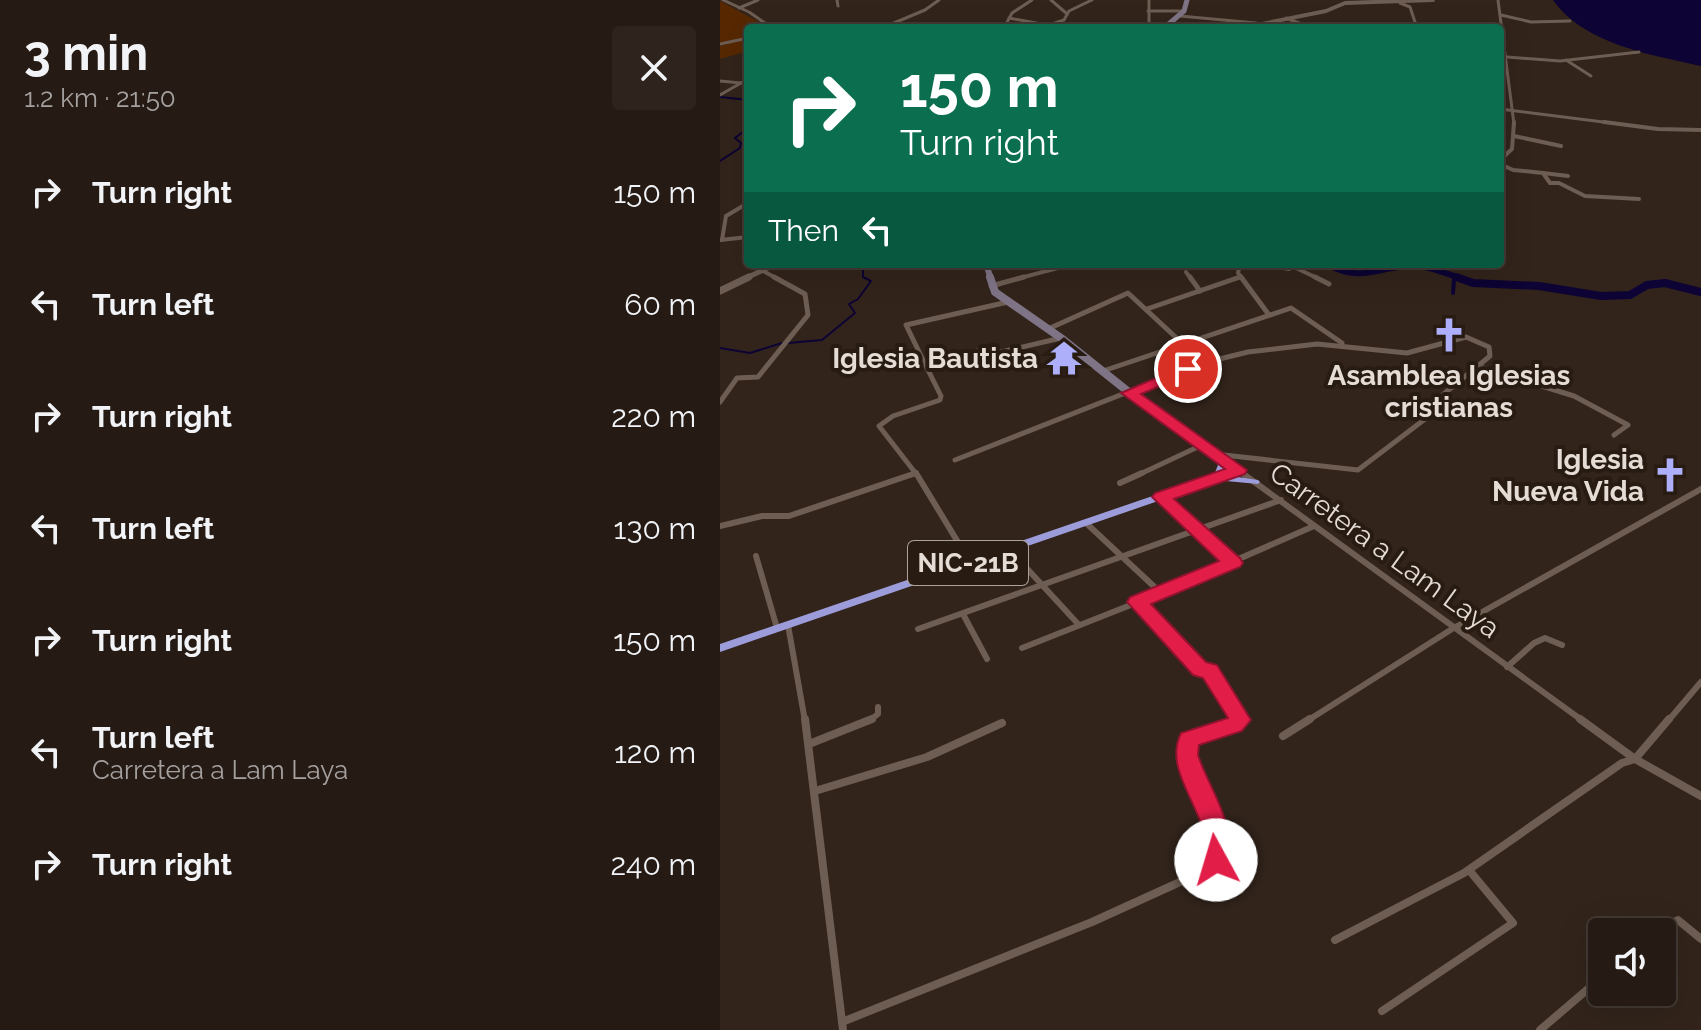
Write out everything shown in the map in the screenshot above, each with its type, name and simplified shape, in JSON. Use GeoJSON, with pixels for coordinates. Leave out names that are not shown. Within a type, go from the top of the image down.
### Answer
{"type":"FeatureCollection","features":[{"type":"Feature","properties":{"kind":"highway"},"geometry":{"type":"LineString","coordinates":[[1215,454],[1223,469],[1216,479]]}},
{"type":"Feature","properties":{"kind":"highway","name":"NIC-21B"},"geometry":{"type":"LineString","coordinates":[[720,648],[1238,470]]}},
{"type":"Feature","properties":{"kind":"highway"},"geometry":{"type":"LineString","coordinates":[[1216,479],[1236,478],[1255,482]]}},
{"type":"Feature","properties":{"kind":"main road"},"geometry":{"type":"LineString","coordinates":[[1169,24],[1182,14],[1187,0]]}},
{"type":"Feature","properties":{"kind":"main road"},"geometry":{"type":"LineString","coordinates":[[987,268],[991,286]]}},
{"type":"Feature","properties":{"kind":"main road","name":"Carretera a Lam Laya"},"geometry":{"type":"LineString","coordinates":[[991,286],[1129,393],[1238,470]]}},
{"type":"Feature","properties":{"kind":"street"},"geometry":{"type":"LineString","coordinates":[[723,0],[765,24]]}},
{"type":"Feature","properties":{"kind":"street"},"geometry":{"type":"LineString","coordinates":[[739,8],[757,0]]}},
{"type":"Feature","properties":{"kind":"street"},"geometry":{"type":"LineString","coordinates":[[837,0],[838,6]]}},
{"type":"Feature","properties":{"kind":"street"},"geometry":{"type":"LineString","coordinates":[[892,24],[925,10],[939,0]]}},
{"type":"Feature","properties":{"kind":"street"},"geometry":{"type":"LineString","coordinates":[[1006,24],[1032,0]]}},
{"type":"Feature","properties":{"kind":"street"},"geometry":{"type":"LineString","coordinates":[[1051,0],[1066,13]]}},
{"type":"Feature","properties":{"kind":"street"},"geometry":{"type":"LineString","coordinates":[[1009,18],[1052,24],[1064,20],[1066,13],[1092,0]]}},
{"type":"Feature","properties":{"kind":"street"},"geometry":{"type":"LineString","coordinates":[[1149,0],[1149,24]]}},
{"type":"Feature","properties":{"kind":"street"},"geometry":{"type":"LineString","coordinates":[[1148,11],[1256,23],[1326,11],[1340,2],[1380,0],[1408,4],[1433,0]]}},
{"type":"Feature","properties":{"kind":"street"},"geometry":{"type":"LineString","coordinates":[[1498,0],[1502,24]]}},
{"type":"Feature","properties":{"kind":"street"},"geometry":{"type":"LineString","coordinates":[[1408,4],[1416,24]]}},
{"type":"Feature","properties":{"kind":"street"},"geometry":{"type":"LineString","coordinates":[[1501,15],[1531,22],[1570,21]]}},
{"type":"Feature","properties":{"kind":"street"},"geometry":{"type":"LineString","coordinates":[[1286,18],[1302,24]]}},
{"type":"Feature","properties":{"kind":"street"},"geometry":{"type":"LineString","coordinates":[[1504,38],[1514,136],[1512,149],[1504,158]]}},
{"type":"Feature","properties":{"kind":"street"},"geometry":{"type":"LineString","coordinates":[[720,44],[744,39]]}},
{"type":"Feature","properties":{"kind":"street"},"geometry":{"type":"LineString","coordinates":[[1504,61],[1566,60],[1639,52]]}},
{"type":"Feature","properties":{"kind":"street"},"geometry":{"type":"LineString","coordinates":[[1566,60],[1591,76]]}},
{"type":"Feature","properties":{"kind":"street"},"geometry":{"type":"LineString","coordinates":[[720,81],[741,83]]}},
{"type":"Feature","properties":{"kind":"street"},"geometry":{"type":"LineString","coordinates":[[720,95],[744,81]]}},
{"type":"Feature","properties":{"kind":"street"},"geometry":{"type":"LineString","coordinates":[[1504,110],[1701,130]]}},
{"type":"Feature","properties":{"kind":"street"},"geometry":{"type":"LineString","coordinates":[[1514,136],[1561,146]]}},
{"type":"Feature","properties":{"kind":"street"},"geometry":{"type":"LineString","coordinates":[[1504,164],[1513,170],[1568,176]]}},
{"type":"Feature","properties":{"kind":"street"},"geometry":{"type":"LineString","coordinates":[[1543,173],[1550,183],[1559,183],[1585,196],[1639,199]]}},
{"type":"Feature","properties":{"kind":"street"},"geometry":{"type":"LineString","coordinates":[[720,222],[744,205]]}},
{"type":"Feature","properties":{"kind":"street"},"geometry":{"type":"LineString","coordinates":[[721,240],[744,237]]}},
{"type":"Feature","properties":{"kind":"street"},"geometry":{"type":"LineString","coordinates":[[720,291],[769,268]]}},
{"type":"Feature","properties":{"kind":"street"},"geometry":{"type":"LineString","coordinates":[[991,286],[1058,268]]}},
{"type":"Feature","properties":{"kind":"street"},"geometry":{"type":"LineString","coordinates":[[1239,268],[1238,273],[1269,315]]}},
{"type":"Feature","properties":{"kind":"street"},"geometry":{"type":"LineString","coordinates":[[1296,268],[1329,284]]}},
{"type":"Feature","properties":{"kind":"street"},"geometry":{"type":"LineString","coordinates":[[720,402],[737,378],[758,377],[808,315],[805,294],[763,271]]}},
{"type":"Feature","properties":{"kind":"street"},"geometry":{"type":"LineString","coordinates":[[1186,272],[1200,291]]}},
{"type":"Feature","properties":{"kind":"street"},"geometry":{"type":"LineString","coordinates":[[1147,309],[1241,277]]}},
{"type":"Feature","properties":{"kind":"street"},"geometry":{"type":"LineString","coordinates":[[1048,329],[1125,292],[1183,344]]}},
{"type":"Feature","properties":{"kind":"street"},"geometry":{"type":"LineString","coordinates":[[970,562],[916,473],[879,426],[893,416],[940,400],[941,396],[906,325],[1008,302]]}},
{"type":"Feature","properties":{"kind":"street"},"geometry":{"type":"LineString","coordinates":[[1103,371],[1291,308],[1343,344]]}},
{"type":"Feature","properties":{"kind":"street"},"geometry":{"type":"LineString","coordinates":[[925,364],[982,350],[1001,352],[1061,338]]}},
{"type":"Feature","properties":{"kind":"street"},"geometry":{"type":"LineString","coordinates":[[955,460],[1199,364],[1226,357],[1319,343],[1412,353],[1448,338],[1479,341],[1489,347],[1490,356],[1440,397],[1429,416],[1358,470],[1215,454]]}},
{"type":"Feature","properties":{"kind":"street"},"geometry":{"type":"LineString","coordinates":[[1480,367],[1597,406],[1628,425],[1614,435]]}},
{"type":"Feature","properties":{"kind":"street"},"geometry":{"type":"LineString","coordinates":[[1120,483],[1202,445]]}},
{"type":"Feature","properties":{"kind":"street","name":"Carretera a Lam Laya"},"geometry":{"type":"LineString","coordinates":[[1238,470],[1452,629],[1635,759],[1701,796]]}},
{"type":"Feature","properties":{"kind":"street"},"geometry":{"type":"LineString","coordinates":[[720,526],[762,516],[789,516],[916,473]]}},
{"type":"Feature","properties":{"kind":"street"},"geometry":{"type":"LineString","coordinates":[[1283,736],[1452,629],[1701,489]]}},
{"type":"Feature","properties":{"kind":"street"},"geometry":{"type":"LineString","coordinates":[[1161,497],[1233,563]]}},
{"type":"Feature","properties":{"kind":"street"},"geometry":{"type":"LineString","coordinates":[[918,629],[1281,500]]}},
{"type":"Feature","properties":{"kind":"street"},"geometry":{"type":"LineString","coordinates":[[1086,523],[1161,593]]}},
{"type":"Feature","properties":{"kind":"street"},"geometry":{"type":"LineString","coordinates":[[1022,648],[1233,563],[1314,526]]}},
{"type":"Feature","properties":{"kind":"street"},"geometry":{"type":"LineString","coordinates":[[1009,549],[1079,625]]}},
{"type":"Feature","properties":{"kind":"street"},"geometry":{"type":"LineString","coordinates":[[756,556],[782,626],[809,744],[842,1026],[1092,922],[1180,882],[1216,860],[1219,849],[1217,832],[1187,755],[1189,740],[1234,725],[1240,720],[1210,671],[1200,669],[1137,602]]}},
{"type":"Feature","properties":{"kind":"street"},"geometry":{"type":"LineString","coordinates":[[963,614],[987,659]]}},
{"type":"Feature","properties":{"kind":"street"},"geometry":{"type":"LineString","coordinates":[[1507,667],[1534,643],[1545,638],[1562,645]]}},
{"type":"Feature","properties":{"kind":"street"},"geometry":{"type":"LineString","coordinates":[[1335,940],[1469,870],[1622,763],[1635,759],[1701,682]]}},
{"type":"Feature","properties":{"kind":"street"},"geometry":{"type":"LineString","coordinates":[[809,744],[869,721],[878,714],[878,707]]}},
{"type":"Feature","properties":{"kind":"street"},"geometry":{"type":"LineString","coordinates":[[815,791],[927,757],[1002,723]]}},
{"type":"Feature","properties":{"kind":"street"},"geometry":{"type":"LineString","coordinates":[[1382,1011],[1513,923],[1469,870]]}},
{"type":"Feature","properties":{"kind":"street"},"geometry":{"type":"LineString","coordinates":[[1676,921],[1701,939]]}},
{"type":"Feature","properties":{"kind":"street"},"geometry":{"type":"LineString","coordinates":[[1540,1030],[1588,989]]}},
{"type":"Feature","properties":{"kind":"shaded area"},"geometry":{"type":"Polygon","coordinates":[[[1553,0],[1701,0],[1701,66],[1641,52],[1600,37],[1566,15],[1553,0]]]}},
{"type":"Feature","properties":{"kind":"shaded area"},"geometry":{"type":"Polygon","coordinates":[[[720,1],[763,24],[744,24],[744,52],[720,59],[720,46],[729,43],[720,43],[720,1]]]}},
{"type":"Feature","properties":{"kind":"waterway"},"geometry":{"type":"LineString","coordinates":[[720,97],[744,100]]}},
{"type":"Feature","properties":{"kind":"waterway"},"geometry":{"type":"LineString","coordinates":[[720,161],[740,148],[741,143],[735,138],[744,131]]}},
{"type":"Feature","properties":{"kind":"waterway"},"geometry":{"type":"LineString","coordinates":[[788,343],[822,340],[855,313],[849,304],[858,299],[871,281],[863,277],[863,268]]}},
{"type":"Feature","properties":{"kind":"waterway"},"geometry":{"type":"LineString","coordinates":[[1337,268],[1358,273],[1396,268]]}},
{"type":"Feature","properties":{"kind":"waterway"},"geometry":{"type":"LineString","coordinates":[[1428,268],[1456,277]]}},
{"type":"Feature","properties":{"kind":"waterway"},"geometry":{"type":"LineString","coordinates":[[1456,277],[1462,279]]}},
{"type":"Feature","properties":{"kind":"waterway"},"geometry":{"type":"LineString","coordinates":[[1456,277],[1473,283],[1539,286],[1601,296],[1630,295],[1647,285],[1665,283],[1701,292]]}},
{"type":"Feature","properties":{"kind":"waterway"},"geometry":{"type":"LineString","coordinates":[[1453,293],[1454,279]]}},
{"type":"Feature","properties":{"kind":"waterway"},"geometry":{"type":"LineString","coordinates":[[720,348],[750,353],[782,343]]}},
{"type":"Feature","properties":{"kind":"place","name":"Asamblea Iglesias cristianas"},"geometry":{"type":"Point","coordinates":[1449,335]}},
{"type":"Feature","properties":{"kind":"place","name":"Iglesia Bautista"},"geometry":{"type":"Point","coordinates":[1064,358]}},
{"type":"Feature","properties":{"kind":"place","name":"Iglesia Nueva Vida"},"geometry":{"type":"Point","coordinates":[1670,475]}},
{"type":"Feature","properties":{"kind":"route"},"geometry":{"type":"LineString","coordinates":[[1188,369],[1129,393],[1238,470],[1161,497],[1233,563],[1137,602],[1200,669],[1210,671],[1240,720],[1234,725],[1189,740],[1187,755],[1199,793],[1217,832],[1219,849],[1216,860]]}}]}
